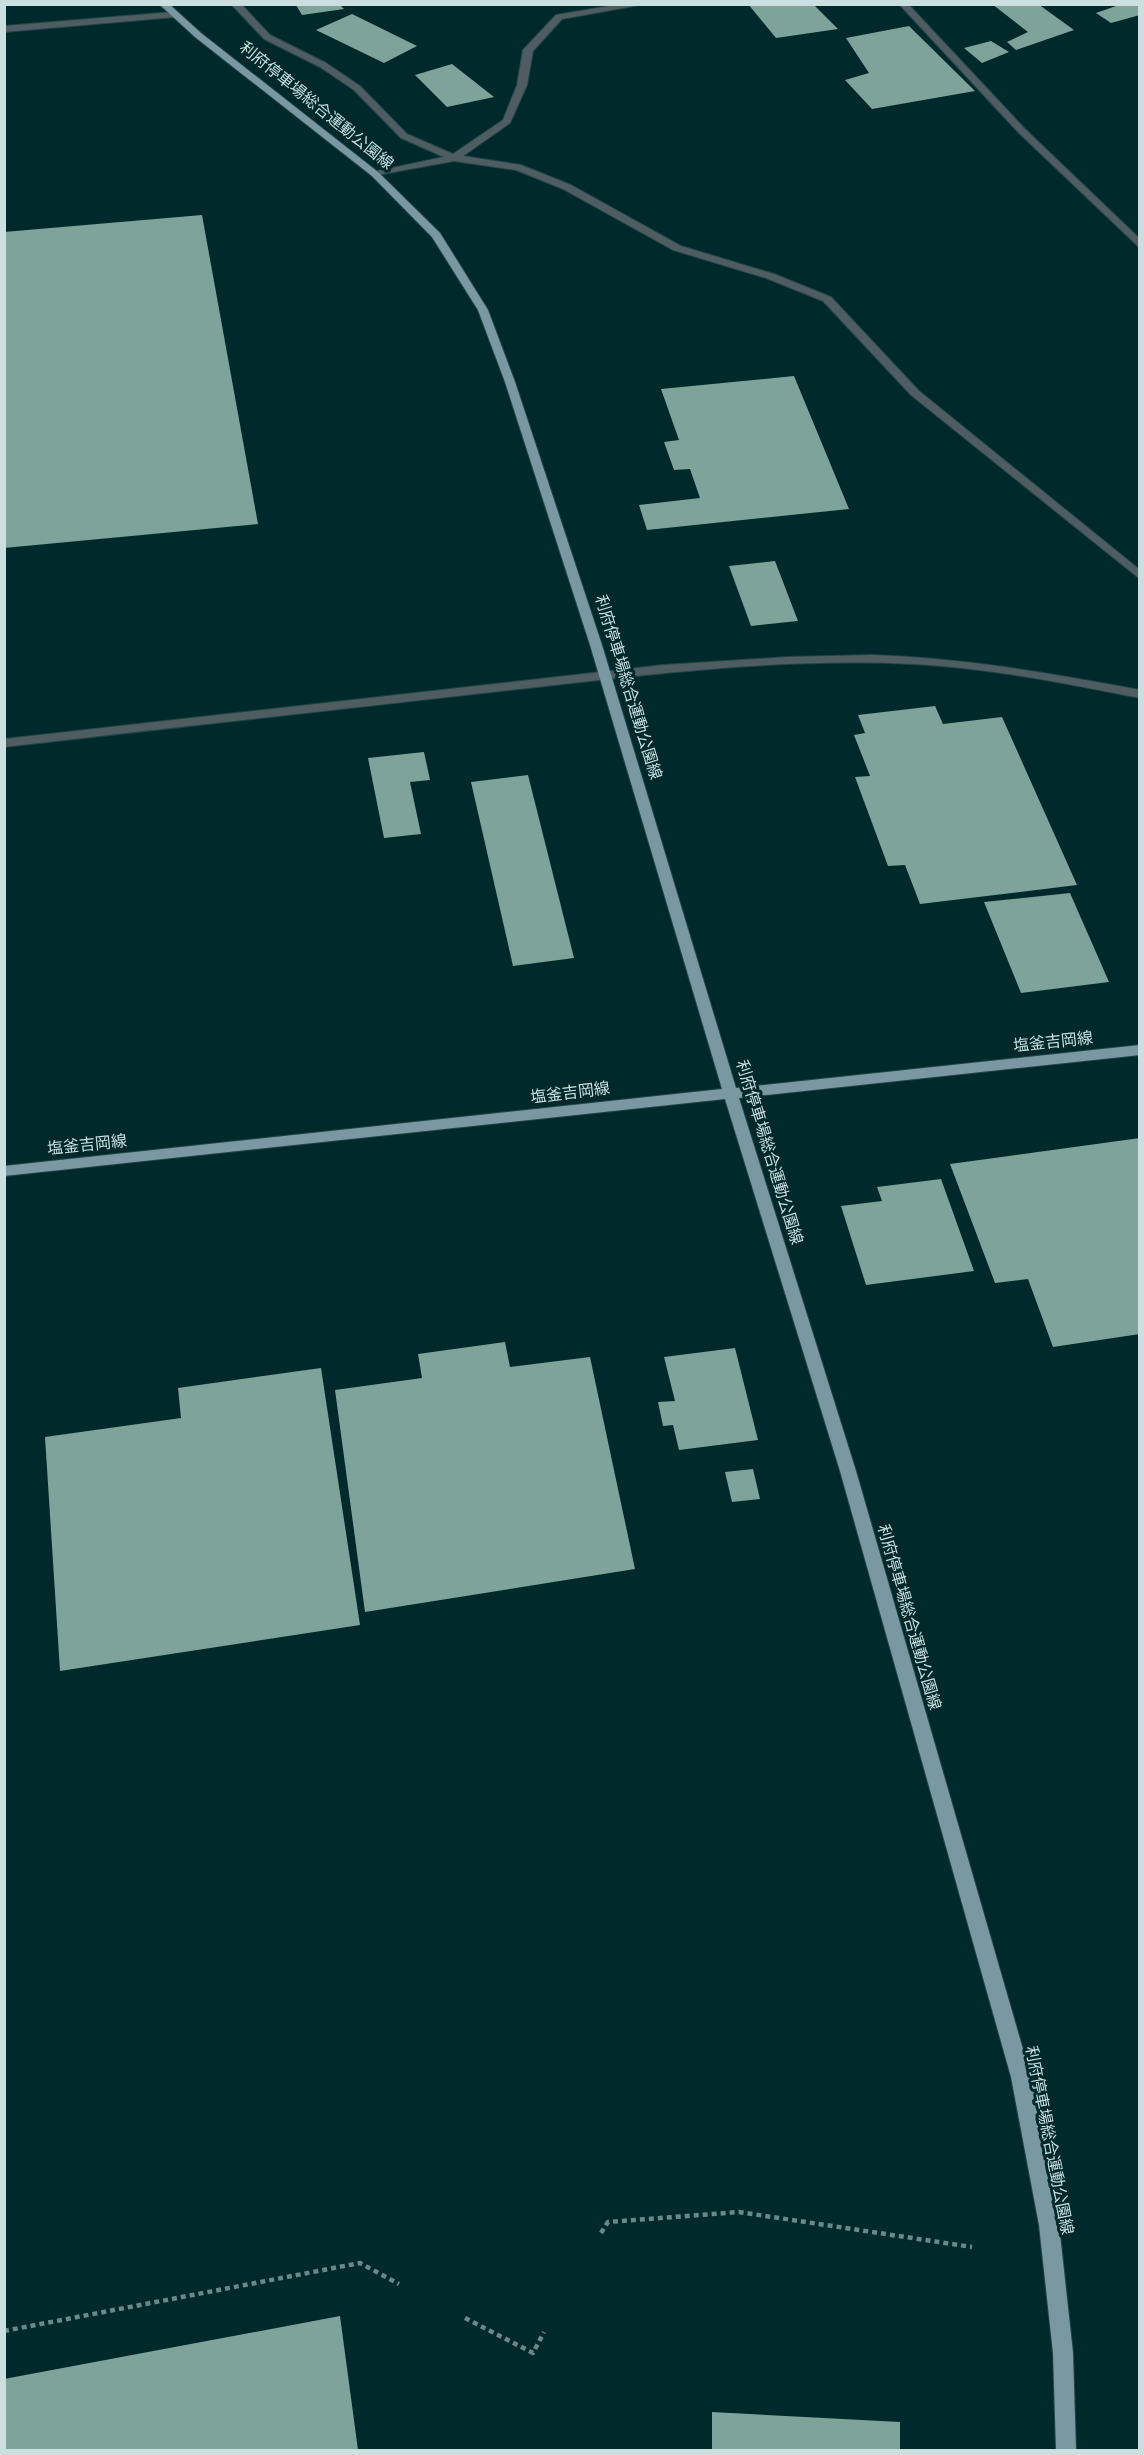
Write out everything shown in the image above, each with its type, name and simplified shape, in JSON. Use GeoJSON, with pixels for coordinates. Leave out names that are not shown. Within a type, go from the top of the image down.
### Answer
{"type":"FeatureCollection","features":[{"type":"Feature","properties":{"kind":"main road","name":"利府停車場総合運動公園線"},"geometry":{"type":"LineString","coordinates":[[163,4],[173,15],[375,174],[436,236],[483,310],[528,434],[605,675],[848,1471],[1021,2078],[1049,2225],[1063,2353],[1066,2451]]}},
{"type":"Feature","properties":{"kind":"main road","name":"塩釜吉岡線"},"geometry":{"type":"LineString","coordinates":[[4,1171],[1140,1050]]}},
{"type":"Feature","properties":{"kind":"street"},"geometry":{"type":"LineString","coordinates":[[235,4],[267,37],[323,65],[357,88],[404,136],[454,158],[518,167],[567,186],[677,248],[770,276],[827,299],[915,393],[1140,576]]}},
{"type":"Feature","properties":{"kind":"street"},"geometry":{"type":"LineString","coordinates":[[375,174],[454,158],[507,121],[522,85],[528,50],[560,17],[641,4]]}},
{"type":"Feature","properties":{"kind":"street"},"geometry":{"type":"LineString","coordinates":[[903,4],[1022,130],[1140,245]]}},
{"type":"Feature","properties":{"kind":"street"},"geometry":{"type":"LineString","coordinates":[[4,29],[173,15]]}},
{"type":"Feature","properties":{"kind":"street"},"geometry":{"type":"LineString","coordinates":[[4,743],[605,675],[753,661],[841,658],[918,661],[996,668],[1140,694]]}},
{"type":"Feature","properties":{"kind":"path"},"geometry":{"type":"LineString","coordinates":[[601,2233],[608,2222],[739,2212],[972,2247]]}},
{"type":"Feature","properties":{"kind":"path"},"geometry":{"type":"LineString","coordinates":[[4,2331],[360,2263],[399,2284]]}},
{"type":"Feature","properties":{"kind":"path"},"geometry":{"type":"LineString","coordinates":[[465,2318],[533,2353],[544,2332]]}},
{"type":"Feature","properties":{"kind":"building"},"geometry":{"type":"Polygon","coordinates":[[[748,4],[813,4],[838,29],[776,38],[748,4]]]}},
{"type":"Feature","properties":{"kind":"building"},"geometry":{"type":"Polygon","coordinates":[[[992,4],[1038,4],[1074,30],[1016,50],[1007,42],[1028,32],[992,4]]]}},
{"type":"Feature","properties":{"kind":"building"},"geometry":{"type":"Polygon","coordinates":[[[1122,4],[1140,4],[1140,15],[1111,23],[1096,13],[1122,4]]]}},
{"type":"Feature","properties":{"kind":"building"},"geometry":{"type":"Polygon","coordinates":[[[296,5],[340,5],[344,9],[302,15],[296,5]]]}},
{"type":"Feature","properties":{"kind":"building"},"geometry":{"type":"Polygon","coordinates":[[[352,14],[417,46],[384,63],[316,30],[352,14]]]}},
{"type":"Feature","properties":{"kind":"building"},"geometry":{"type":"Polygon","coordinates":[[[909,26],[975,91],[872,109],[845,80],[869,73],[846,38],[909,26]]]}},
{"type":"Feature","properties":{"kind":"building"},"geometry":{"type":"Polygon","coordinates":[[[991,41],[1009,52],[982,63],[964,48],[991,41]]]}},
{"type":"Feature","properties":{"kind":"building"},"geometry":{"type":"Polygon","coordinates":[[[452,64],[494,97],[447,107],[415,75],[452,64]]]}},
{"type":"Feature","properties":{"kind":"building"},"geometry":{"type":"Polygon","coordinates":[[[202,215],[258,524],[4,548],[4,232],[202,215]]]}},
{"type":"Feature","properties":{"kind":"building"},"geometry":{"type":"Polygon","coordinates":[[[794,376],[849,509],[647,530],[639,505],[700,498],[690,469],[674,470],[664,442],[679,440],[661,389],[794,376]]]}},
{"type":"Feature","properties":{"kind":"building"},"geometry":{"type":"Polygon","coordinates":[[[775,561],[798,621],[751,626],[729,566],[775,561]]]}},
{"type":"Feature","properties":{"kind":"building"},"geometry":{"type":"Polygon","coordinates":[[[935,706],[943,724],[1002,717],[1077,885],[920,904],[905,865],[888,866],[855,777],[870,776],[854,735],[865,733],[858,715],[935,706]]]}},
{"type":"Feature","properties":{"kind":"building"},"geometry":{"type":"Polygon","coordinates":[[[424,752],[430,780],[410,782],[421,834],[384,838],[368,758],[424,752]]]}},
{"type":"Feature","properties":{"kind":"building"},"geometry":{"type":"Polygon","coordinates":[[[528,775],[574,958],[513,966],[471,782],[528,775]]]}},
{"type":"Feature","properties":{"kind":"building"},"geometry":{"type":"Polygon","coordinates":[[[1070,893],[1109,982],[1021,993],[984,902],[1070,893]]]}},
{"type":"Feature","properties":{"kind":"building"},"geometry":{"type":"Polygon","coordinates":[[[1140,1138],[1140,1334],[1053,1347],[1028,1279],[995,1283],[950,1164],[1140,1138]]]}},
{"type":"Feature","properties":{"kind":"building"},"geometry":{"type":"Polygon","coordinates":[[[941,1179],[974,1271],[866,1285],[841,1206],[882,1201],[877,1187],[941,1179]]]}},
{"type":"Feature","properties":{"kind":"building"},"geometry":{"type":"Polygon","coordinates":[[[505,1342],[510,1367],[590,1357],[635,1569],[365,1612],[335,1390],[422,1378],[418,1354],[505,1342]]]}},
{"type":"Feature","properties":{"kind":"building"},"geometry":{"type":"Polygon","coordinates":[[[735,1348],[758,1440],[679,1450],[673,1425],[663,1426],[658,1402],[675,1401],[664,1357],[735,1348]]]}},
{"type":"Feature","properties":{"kind":"building"},"geometry":{"type":"Polygon","coordinates":[[[321,1368],[360,1625],[60,1671],[45,1437],[181,1418],[178,1388],[321,1368]]]}},
{"type":"Feature","properties":{"kind":"building"},"geometry":{"type":"Polygon","coordinates":[[[753,1469],[760,1499],[732,1502],[725,1472],[753,1469]]]}},
{"type":"Feature","properties":{"kind":"building"},"geometry":{"type":"Polygon","coordinates":[[[340,2316],[358,2450],[4,2450],[4,2379],[340,2316]]]}},
{"type":"Feature","properties":{"kind":"building"},"geometry":{"type":"Polygon","coordinates":[[[712,2412],[900,2422],[900,2450],[712,2450],[712,2412]]]}}]}
